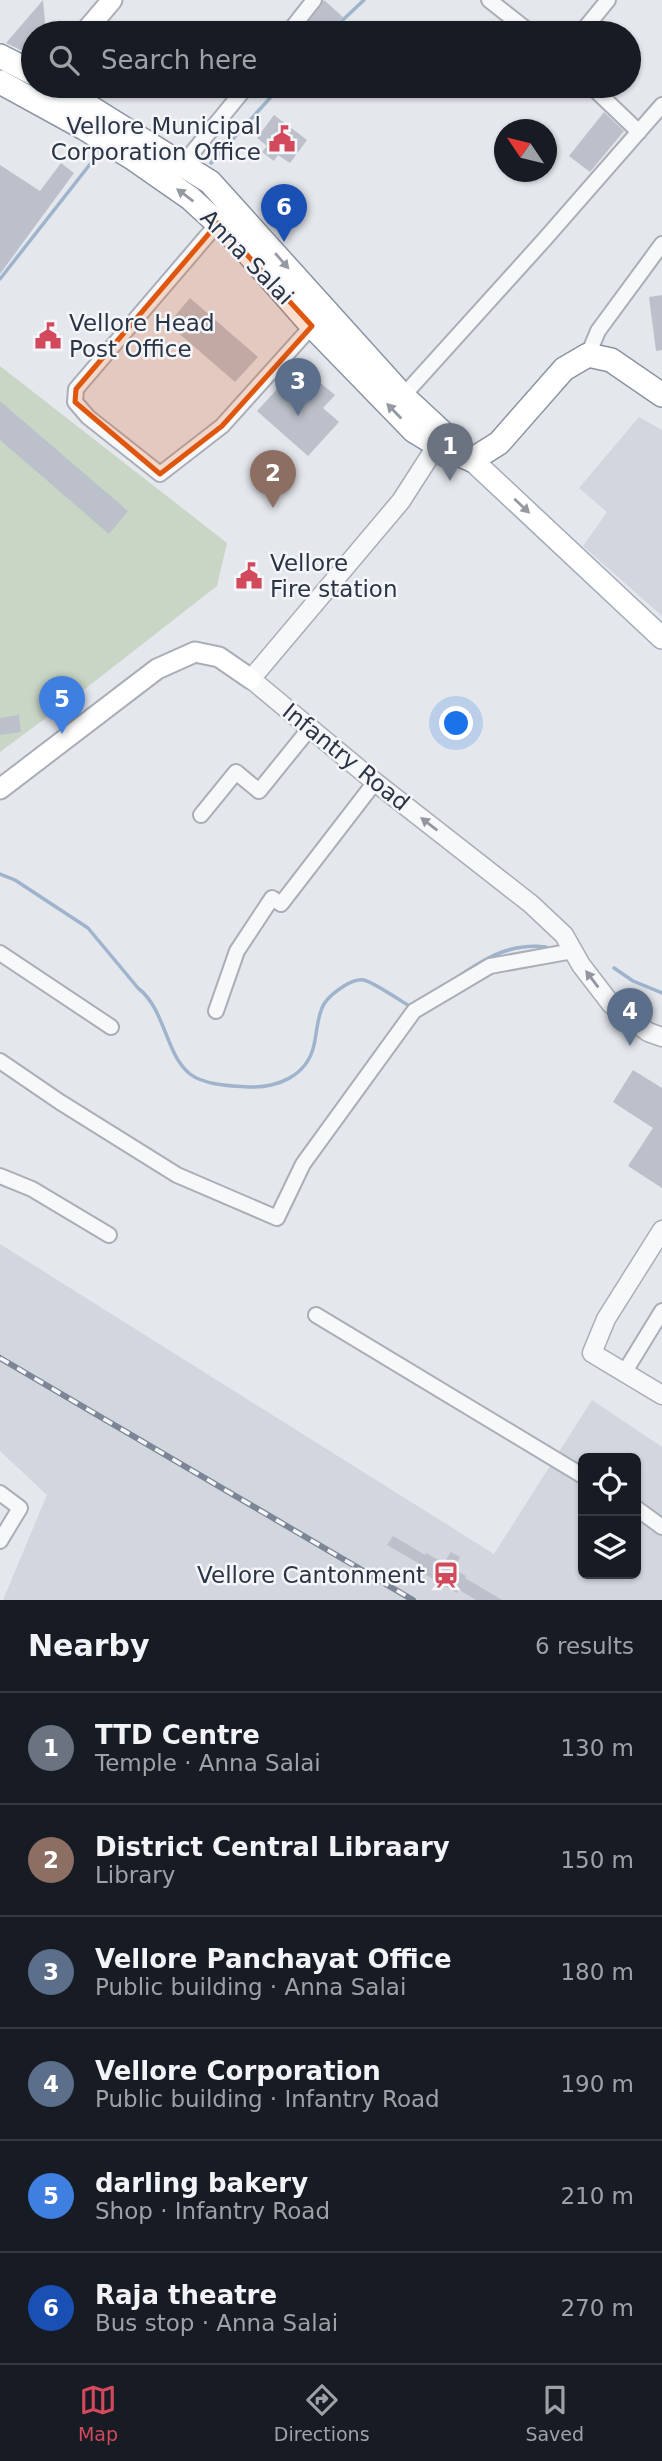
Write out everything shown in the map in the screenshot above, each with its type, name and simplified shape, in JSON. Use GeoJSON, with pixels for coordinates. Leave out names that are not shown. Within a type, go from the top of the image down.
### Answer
{"type":"FeatureCollection","features":[{"type":"Feature","properties":{"kind":"highway"},"geometry":{"type":"LineString","coordinates":[[0,56],[21,69]]}},
{"type":"Feature","properties":{"kind":"highway","name":"Anna Salai"},"geometry":{"type":"LineString","coordinates":[[4,89],[134,159],[190,198],[240,244],[312,326],[414,431],[437,445],[472,460]]}},
{"type":"Feature","properties":{"kind":"highway","name":"Anna Salai"},"geometry":{"type":"LineString","coordinates":[[75,98],[210,182],[403,396],[472,460]]}},
{"type":"Feature","properties":{"kind":"highway"},"geometry":{"type":"LineString","coordinates":[[472,460],[499,443],[564,369],[588,355],[611,360],[662,395]]}},
{"type":"Feature","properties":{"kind":"main road"},"geometry":{"type":"LineString","coordinates":[[94,21],[112,0]]}},
{"type":"Feature","properties":{"kind":"main road"},"geometry":{"type":"LineString","coordinates":[[4,89],[21,81]]}},
{"type":"Feature","properties":{"kind":"main road","name":"Anna Salai"},"geometry":{"type":"LineString","coordinates":[[472,460],[662,638]]}},
{"type":"Feature","properties":{"kind":"main road","name":"Infantry Road"},"geometry":{"type":"LineString","coordinates":[[0,789],[157,669],[195,652],[219,657],[251,679]]}},
{"type":"Feature","properties":{"kind":"street"},"geometry":{"type":"LineString","coordinates":[[297,21],[314,0]]}},
{"type":"Feature","properties":{"kind":"street"},"geometry":{"type":"LineString","coordinates":[[591,21],[608,0]]}},
{"type":"Feature","properties":{"kind":"street"},"geometry":{"type":"LineString","coordinates":[[497,2],[518,21]]}},
{"type":"Feature","properties":{"kind":"street"},"geometry":{"type":"LineString","coordinates":[[183,164],[237,98]]}},
{"type":"Feature","properties":{"kind":"street"},"geometry":{"type":"LineString","coordinates":[[604,98],[639,132]]}},
{"type":"Feature","properties":{"kind":"street"},"geometry":{"type":"LineString","coordinates":[[403,396],[662,105]]}},
{"type":"Feature","properties":{"kind":"street"},"geometry":{"type":"LineString","coordinates":[[218,223],[76,389],[75,402],[88,417],[160,474],[222,426],[312,326]]}},
{"type":"Feature","properties":{"kind":"street"},"geometry":{"type":"LineString","coordinates":[[588,355],[598,331],[662,244]]}},
{"type":"Feature","properties":{"kind":"street"},"geometry":{"type":"LineString","coordinates":[[251,679],[401,501],[437,445]]}},
{"type":"Feature","properties":{"kind":"street","name":"Infantry Road"},"geometry":{"type":"LineString","coordinates":[[251,679],[375,782],[531,904],[564,935],[611,1004],[648,1032],[662,1037]]}},
{"type":"Feature","properties":{"kind":"street"},"geometry":{"type":"LineString","coordinates":[[201,815],[236,772],[259,791],[310,728]]}},
{"type":"Feature","properties":{"kind":"street"},"geometry":{"type":"LineString","coordinates":[[216,1011],[237,951],[272,898],[281,904],[375,782]]}},
{"type":"Feature","properties":{"kind":"street"},"geometry":{"type":"LineString","coordinates":[[0,1061],[177,1175],[276,1217],[303,1164],[414,1011],[490,966],[573,951]]}},
{"type":"Feature","properties":{"kind":"street"},"geometry":{"type":"LineString","coordinates":[[0,953],[111,1027]]}},
{"type":"Feature","properties":{"kind":"street"},"geometry":{"type":"LineString","coordinates":[[0,1176],[32,1189],[109,1235]]}},
{"type":"Feature","properties":{"kind":"street"},"geometry":{"type":"LineString","coordinates":[[662,1230],[606,1319],[592,1353],[662,1395]]}},
{"type":"Feature","properties":{"kind":"street"},"geometry":{"type":"LineString","coordinates":[[624,1373],[662,1311]]}},
{"type":"Feature","properties":{"kind":"street"},"geometry":{"type":"LineString","coordinates":[[317,1315],[578,1473]]}},
{"type":"Feature","properties":{"kind":"street"},"geometry":{"type":"LineString","coordinates":[[0,1493],[20,1508],[0,1539]]}},
{"type":"Feature","properties":{"kind":"street"},"geometry":{"type":"LineString","coordinates":[[641,1512],[662,1527]]}},
{"type":"Feature","properties":{"kind":"highlighted area"},"geometry":{"type":"Polygon","coordinates":[[[218,223],[312,326],[222,426],[160,474],[75,402],[76,389],[218,223]]]}},
{"type":"Feature","properties":{"kind":"shaded area"},"geometry":{"type":"Polygon","coordinates":[[[639,417],[662,430],[662,616],[583,546],[607,512],[579,488],[639,417]]]}},
{"type":"Feature","properties":{"kind":"shaded area"},"geometry":{"type":"Polygon","coordinates":[[[0,1244],[494,1554],[592,1400],[662,1447],[662,1600],[3,1600],[47,1495],[0,1451],[0,1244]]]}},
{"type":"Feature","properties":{"kind":"green space"},"geometry":{"type":"Polygon","coordinates":[[[0,366],[227,543],[217,586],[0,752],[0,366]]]}},
{"type":"Feature","properties":{"kind":"building"},"geometry":{"type":"Polygon","coordinates":[[[43,0],[45,21],[25,21],[43,0]]]}},
{"type":"Feature","properties":{"kind":"building"},"geometry":{"type":"Polygon","coordinates":[[[324,0],[343,17],[339,21],[309,21],[324,0]]]}},
{"type":"Feature","properties":{"kind":"building"},"geometry":{"type":"Polygon","coordinates":[[[21,26],[21,50],[6,43],[21,26]]]}},
{"type":"Feature","properties":{"kind":"building"},"geometry":{"type":"Polygon","coordinates":[[[604,112],[624,131],[590,172],[569,156],[604,112]]]}},
{"type":"Feature","properties":{"kind":"building","name":"Vellore Municipal Corporation Office"},"geometry":{"type":"Polygon","coordinates":[[[274,115],[307,140],[290,163],[278,155],[274,161],[262,152],[267,146],[257,138],[274,115]]]}},
{"type":"Feature","properties":{"kind":"building"},"geometry":{"type":"Polygon","coordinates":[[[61,163],[74,173],[0,274],[0,165],[40,191],[61,163]]]}},
{"type":"Feature","properties":{"kind":"building"},"geometry":{"type":"Polygon","coordinates":[[[662,295],[662,350],[656,351],[649,297],[662,295]]]}},
{"type":"Feature","properties":{"kind":"building"},"geometry":{"type":"Polygon","coordinates":[[[190,298],[258,357],[235,382],[168,324],[190,298]]]}},
{"type":"Feature","properties":{"kind":"building"},"geometry":{"type":"Polygon","coordinates":[[[289,376],[308,393],[318,381],[335,395],[323,408],[339,422],[308,456],[257,411],[289,376]]]}},
{"type":"Feature","properties":{"kind":"building"},"geometry":{"type":"Polygon","coordinates":[[[0,401],[128,511],[109,534],[0,440],[0,401]]]}},
{"type":"Feature","properties":{"kind":"building"},"geometry":{"type":"Polygon","coordinates":[[[19,715],[21,732],[0,735],[0,718],[19,715]]]}},
{"type":"Feature","properties":{"kind":"building"},"geometry":{"type":"Polygon","coordinates":[[[633,1070],[662,1088],[662,1188],[628,1166],[653,1128],[613,1102],[633,1070]]]}},
{"type":"Feature","properties":{"kind":"building"},"geometry":{"type":"Polygon","coordinates":[[[393,1536],[444,1563],[451,1552],[460,1557],[454,1569],[502,1600],[476,1600],[458,1589],[457,1593],[416,1569],[420,1564],[387,1545],[393,1536]]]}},
{"type":"Feature","properties":{"kind":"waterway"},"geometry":{"type":"LineString","coordinates":[[342,21],[364,0]]}},
{"type":"Feature","properties":{"kind":"waterway"},"geometry":{"type":"LineString","coordinates":[[211,163],[270,98]]}},
{"type":"Feature","properties":{"kind":"waterway"},"geometry":{"type":"LineString","coordinates":[[0,279],[91,163]]}},
{"type":"Feature","properties":{"kind":"waterway"},"geometry":{"type":"LineString","coordinates":[[0,874],[15,880],[88,928],[147,997],[182,1065],[190,1074],[203,1081],[259,1087],[279,1083],[297,1073],[310,1056],[324,1004],[335,992],[354,982],[368,981],[411,1007]]}},
{"type":"Feature","properties":{"kind":"waterway"},"geometry":{"type":"LineString","coordinates":[[458,977],[479,963],[510,949],[546,947]]}},
{"type":"Feature","properties":{"kind":"waterway"},"geometry":{"type":"LineString","coordinates":[[614,968],[633,981],[662,993]]}},
{"type":"Feature","properties":{"kind":"railway"},"geometry":{"type":"LineString","coordinates":[[0,1358],[413,1600]]}},
{"type":"Feature","properties":{"kind":"place","name":"Vellore Municipal Corporation Office"},"geometry":{"type":"Point","coordinates":[282,139]}},
{"type":"Feature","properties":{"kind":"place","name":"Raja theatre"},"geometry":{"type":"Point","coordinates":[284,242]}},
{"type":"Feature","properties":{"kind":"place","name":"Vellore Head Post Office"},"geometry":{"type":"Point","coordinates":[48,336]}},
{"type":"Feature","properties":{"kind":"place","name":"Vellore Panchayat Office"},"geometry":{"type":"Point","coordinates":[298,416]}},
{"type":"Feature","properties":{"kind":"place","name":"TTD Centre"},"geometry":{"type":"Point","coordinates":[450,481]}},
{"type":"Feature","properties":{"kind":"place","name":"District Central Libraary"},"geometry":{"type":"Point","coordinates":[273,508]}},
{"type":"Feature","properties":{"kind":"place","name":"Vellore Fire station"},"geometry":{"type":"Point","coordinates":[249,576]}},
{"type":"Feature","properties":{"kind":"place","name":"darling bakery"},"geometry":{"type":"Point","coordinates":[62,734]}},
{"type":"Feature","properties":{"kind":"place","name":"Vellore Corporation"},"geometry":{"type":"Point","coordinates":[630,1046]}},
{"type":"Feature","properties":{"kind":"place","name":"Vellore Cantonment"},"geometry":{"type":"Point","coordinates":[446,1575]}}]}
